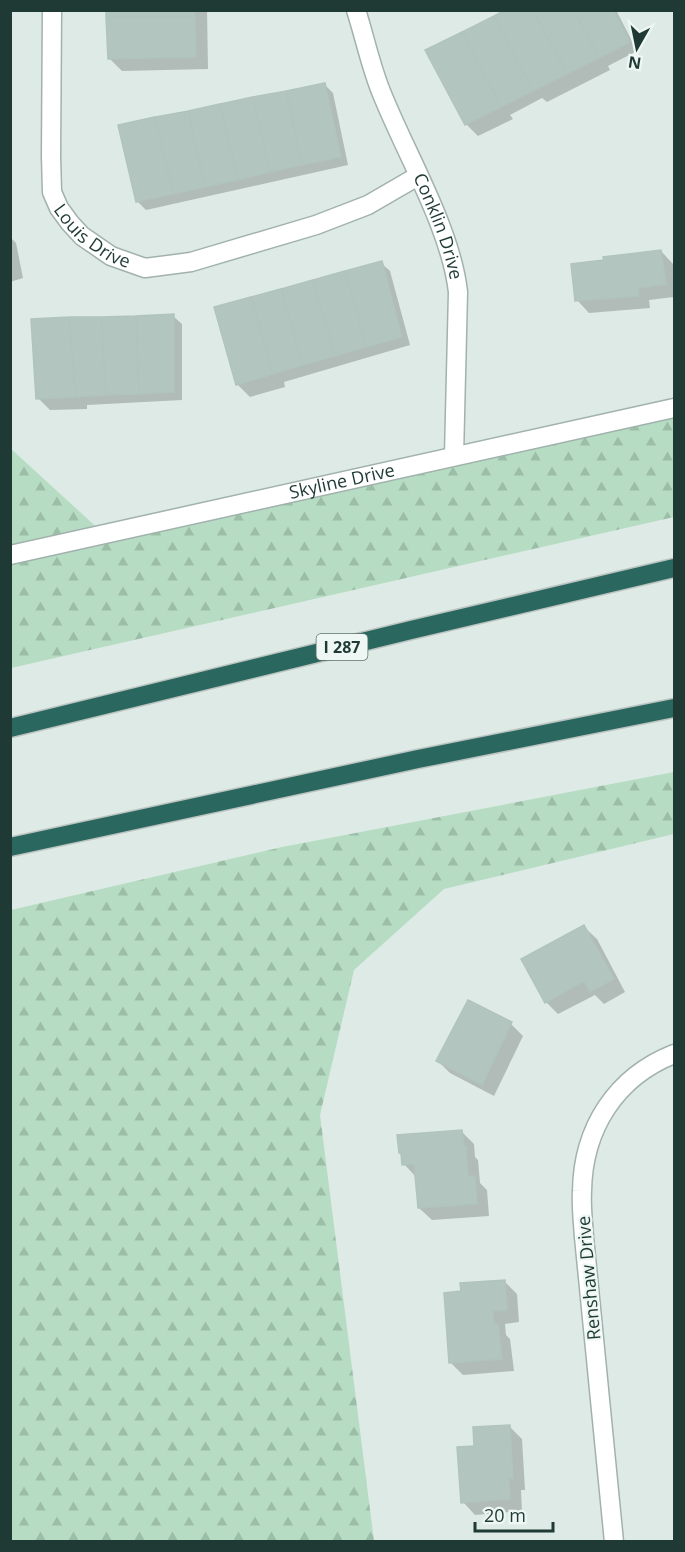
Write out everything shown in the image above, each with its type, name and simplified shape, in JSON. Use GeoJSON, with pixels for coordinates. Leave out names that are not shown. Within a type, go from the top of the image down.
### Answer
{"type":"FeatureCollection","features":[{"type":"Feature","properties":{"kind":"highway","name":"I 287"},"geometry":{"type":"LineString","coordinates":[[10,728],[675,568]]}},
{"type":"Feature","properties":{"kind":"highway"},"geometry":{"type":"LineString","coordinates":[[10,847],[418,759],[675,708]]}},
{"type":"Feature","properties":{"kind":"street","name":"Louis Drive"},"geometry":{"type":"LineString","coordinates":[[52,10],[52,192],[59,208],[70,223],[82,236],[111,256],[145,268],[191,262],[316,225],[368,205],[418,176]]}},
{"type":"Feature","properties":{"kind":"street","name":"Conklin Drive"},"geometry":{"type":"LineString","coordinates":[[361,12],[381,92],[455,269],[458,292],[454,456]]}},
{"type":"Feature","properties":{"kind":"street","name":"Skyline Drive"},"geometry":{"type":"LineString","coordinates":[[10,555],[675,408]]}},
{"type":"Feature","properties":{"kind":"street","name":"Renshaw Drive"},"geometry":{"type":"LineString","coordinates":[[614,1542],[585,1249],[582,1190],[587,1154],[598,1121],[607,1106],[631,1078],[645,1068],[675,1054]]}},
{"type":"Feature","properties":{"kind":"green space"},"geometry":{"type":"Polygon","coordinates":[[[674,409],[674,517],[11,668],[10,448],[103,533],[674,409]]]}},
{"type":"Feature","properties":{"kind":"green space"},"geometry":{"type":"Polygon","coordinates":[[[674,772],[674,834],[444,889],[354,970],[320,1115],[374,1541],[11,1541],[11,910],[282,847],[674,772]]]}},
{"type":"Feature","properties":{"kind":"building"},"geometry":{"type":"Polygon","coordinates":[[[106,10],[195,10],[195,16],[106,17],[106,10]]]}},
{"type":"Feature","properties":{"kind":"building"},"geometry":{"type":"Polygon","coordinates":[[[505,10],[533,10],[567,74],[533,91],[494,16],[505,10]]]}},
{"type":"Feature","properties":{"kind":"building"},"geometry":{"type":"Polygon","coordinates":[[[533,10],[574,10],[599,58],[567,74],[533,10]]]}},
{"type":"Feature","properties":{"kind":"building"},"geometry":{"type":"Polygon","coordinates":[[[574,10],[613,10],[630,42],[599,58],[574,10]]]}},
{"type":"Feature","properties":{"kind":"building"},"geometry":{"type":"Polygon","coordinates":[[[195,16],[196,57],[108,59],[106,17],[195,16]]]}},
{"type":"Feature","properties":{"kind":"building"},"geometry":{"type":"Polygon","coordinates":[[[494,16],[533,91],[501,107],[462,32],[494,16]]]}},
{"type":"Feature","properties":{"kind":"building"},"geometry":{"type":"Polygon","coordinates":[[[462,32],[501,107],[465,125],[425,50],[462,32]]]}},
{"type":"Feature","properties":{"kind":"building"},"geometry":{"type":"Polygon","coordinates":[[[325,83],[341,157],[302,165],[286,91],[325,83]]]}},
{"type":"Feature","properties":{"kind":"building"},"geometry":{"type":"Polygon","coordinates":[[[286,91],[302,165],[270,172],[253,97],[286,91]]]}},
{"type":"Feature","properties":{"kind":"building"},"geometry":{"type":"Polygon","coordinates":[[[253,97],[270,172],[238,180],[220,104],[253,97]]]}},
{"type":"Feature","properties":{"kind":"building"},"geometry":{"type":"Polygon","coordinates":[[[220,104],[238,180],[205,187],[188,111],[220,104]]]}},
{"type":"Feature","properties":{"kind":"building"},"geometry":{"type":"Polygon","coordinates":[[[188,111],[205,187],[173,194],[155,117],[188,111]]]}},
{"type":"Feature","properties":{"kind":"building"},"geometry":{"type":"Polygon","coordinates":[[[155,117],[173,194],[136,202],[118,125],[155,117]]]}},
{"type":"Feature","properties":{"kind":"building"},"geometry":{"type":"Polygon","coordinates":[[[661,250],[666,284],[638,288],[639,296],[575,301],[571,264],[604,260],[603,257],[661,250]]]}},
{"type":"Feature","properties":{"kind":"building"},"geometry":{"type":"Polygon","coordinates":[[[382,261],[402,337],[366,347],[345,271],[382,261]]]}},
{"type":"Feature","properties":{"kind":"building"},"geometry":{"type":"Polygon","coordinates":[[[345,271],[366,347],[335,356],[313,280],[345,271]]]}},
{"type":"Feature","properties":{"kind":"building"},"geometry":{"type":"Polygon","coordinates":[[[313,280],[335,356],[303,365],[281,289],[313,280]]]}},
{"type":"Feature","properties":{"kind":"building"},"geometry":{"type":"Polygon","coordinates":[[[281,289],[303,365],[273,374],[251,297],[281,289]]]}},
{"type":"Feature","properties":{"kind":"building"},"geometry":{"type":"Polygon","coordinates":[[[251,297],[273,374],[236,385],[214,307],[251,297]]]}},
{"type":"Feature","properties":{"kind":"building"},"geometry":{"type":"Polygon","coordinates":[[[174,314],[174,392],[139,394],[136,316],[174,314]]]}},
{"type":"Feature","properties":{"kind":"building"},"geometry":{"type":"Polygon","coordinates":[[[136,316],[139,394],[106,395],[101,317],[136,316]]]}},
{"type":"Feature","properties":{"kind":"building"},"geometry":{"type":"Polygon","coordinates":[[[69,317],[76,397],[36,399],[31,319],[69,317]]]}},
{"type":"Feature","properties":{"kind":"building"},"geometry":{"type":"Polygon","coordinates":[[[69,317],[101,317],[106,395],[76,397],[69,317]]]}},
{"type":"Feature","properties":{"kind":"building"},"geometry":{"type":"Polygon","coordinates":[[[584,925],[614,979],[590,992],[584,981],[545,1003],[521,959],[584,925]]]}},
{"type":"Feature","properties":{"kind":"building"},"geometry":{"type":"Polygon","coordinates":[[[468,1000],[512,1022],[482,1085],[436,1061],[468,1000]]]}},
{"type":"Feature","properties":{"kind":"building"},"geometry":{"type":"Polygon","coordinates":[[[462,1130],[464,1146],[466,1146],[468,1176],[475,1176],[477,1204],[418,1208],[414,1164],[402,1165],[397,1135],[462,1130]]]}},
{"type":"Feature","properties":{"kind":"building"},"geometry":{"type":"Polygon","coordinates":[[[505,1280],[507,1310],[493,1311],[494,1325],[498,1324],[502,1359],[449,1363],[444,1293],[461,1291],[460,1283],[505,1280]]]}},
{"type":"Feature","properties":{"kind":"building"},"geometry":{"type":"Polygon","coordinates":[[[510,1425],[513,1478],[509,1478],[510,1499],[461,1503],[457,1447],[474,1446],[473,1427],[510,1425]]]}}]}
